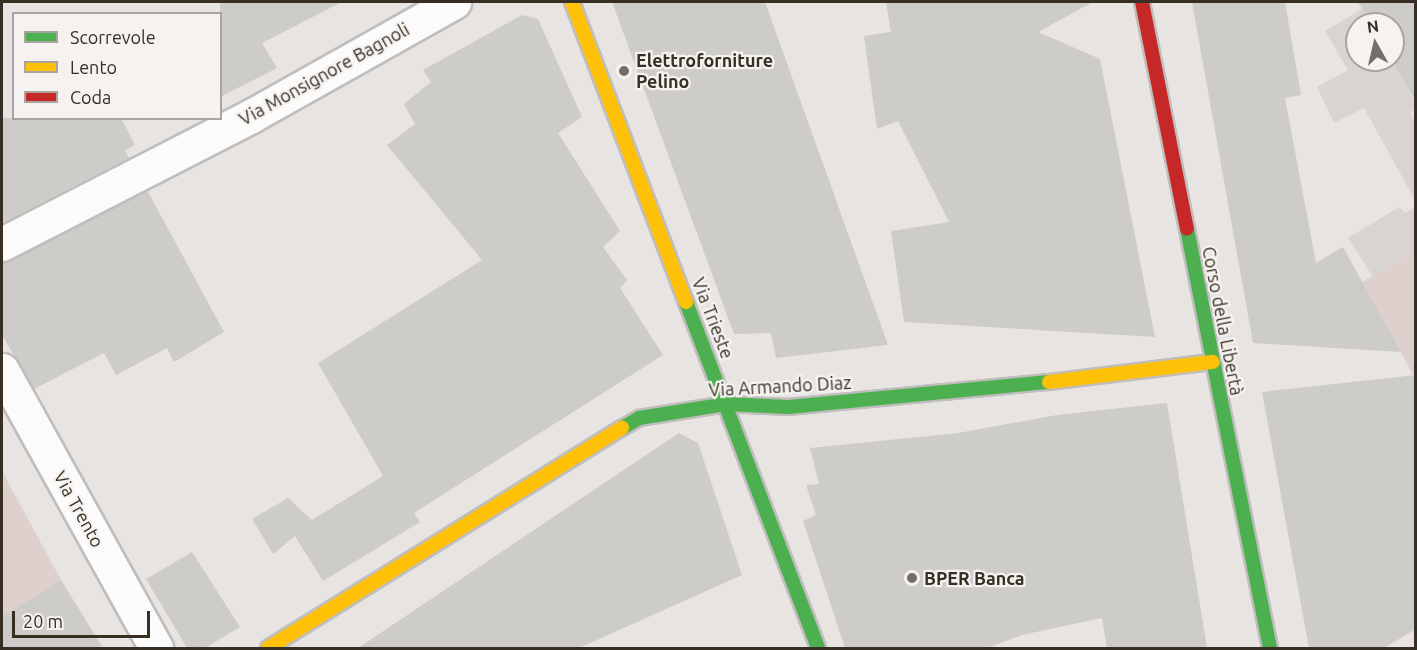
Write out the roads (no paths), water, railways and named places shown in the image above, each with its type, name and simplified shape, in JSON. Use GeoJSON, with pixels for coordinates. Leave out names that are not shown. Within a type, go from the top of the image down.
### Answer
{"type":"FeatureCollection","features":[{"type":"Feature","properties":{"kind":"street","name":"Via Monsignore Bagnoli"},"geometry":{"type":"LineString","coordinates":[[2,244],[251,116],[454,2]]}},
{"type":"Feature","properties":{"kind":"street","name":"Via Trieste"},"geometry":{"type":"LineString","coordinates":[[572,2],[818,648]]}},
{"type":"Feature","properties":{"kind":"street","name":"Corso della Libertà"},"geometry":{"type":"LineString","coordinates":[[1142,2],[1270,648]]}},
{"type":"Feature","properties":{"kind":"street","name":"Via Armando Diaz"},"geometry":{"type":"LineString","coordinates":[[268,648],[639,418],[726,405],[788,407],[1160,371],[1213,362]]}},
{"type":"Feature","properties":{"kind":"street","name":"Via Trento"},"geometry":{"type":"LineString","coordinates":[[2,370],[156,648]]}},
{"type":"Feature","properties":{"kind":"place","name":"Elettroforniture Pelino"},"geometry":{"type":"Point","coordinates":[624,71]}},
{"type":"Feature","properties":{"kind":"place","name":"BPER Banca"},"geometry":{"type":"Point","coordinates":[912,578]}}]}
